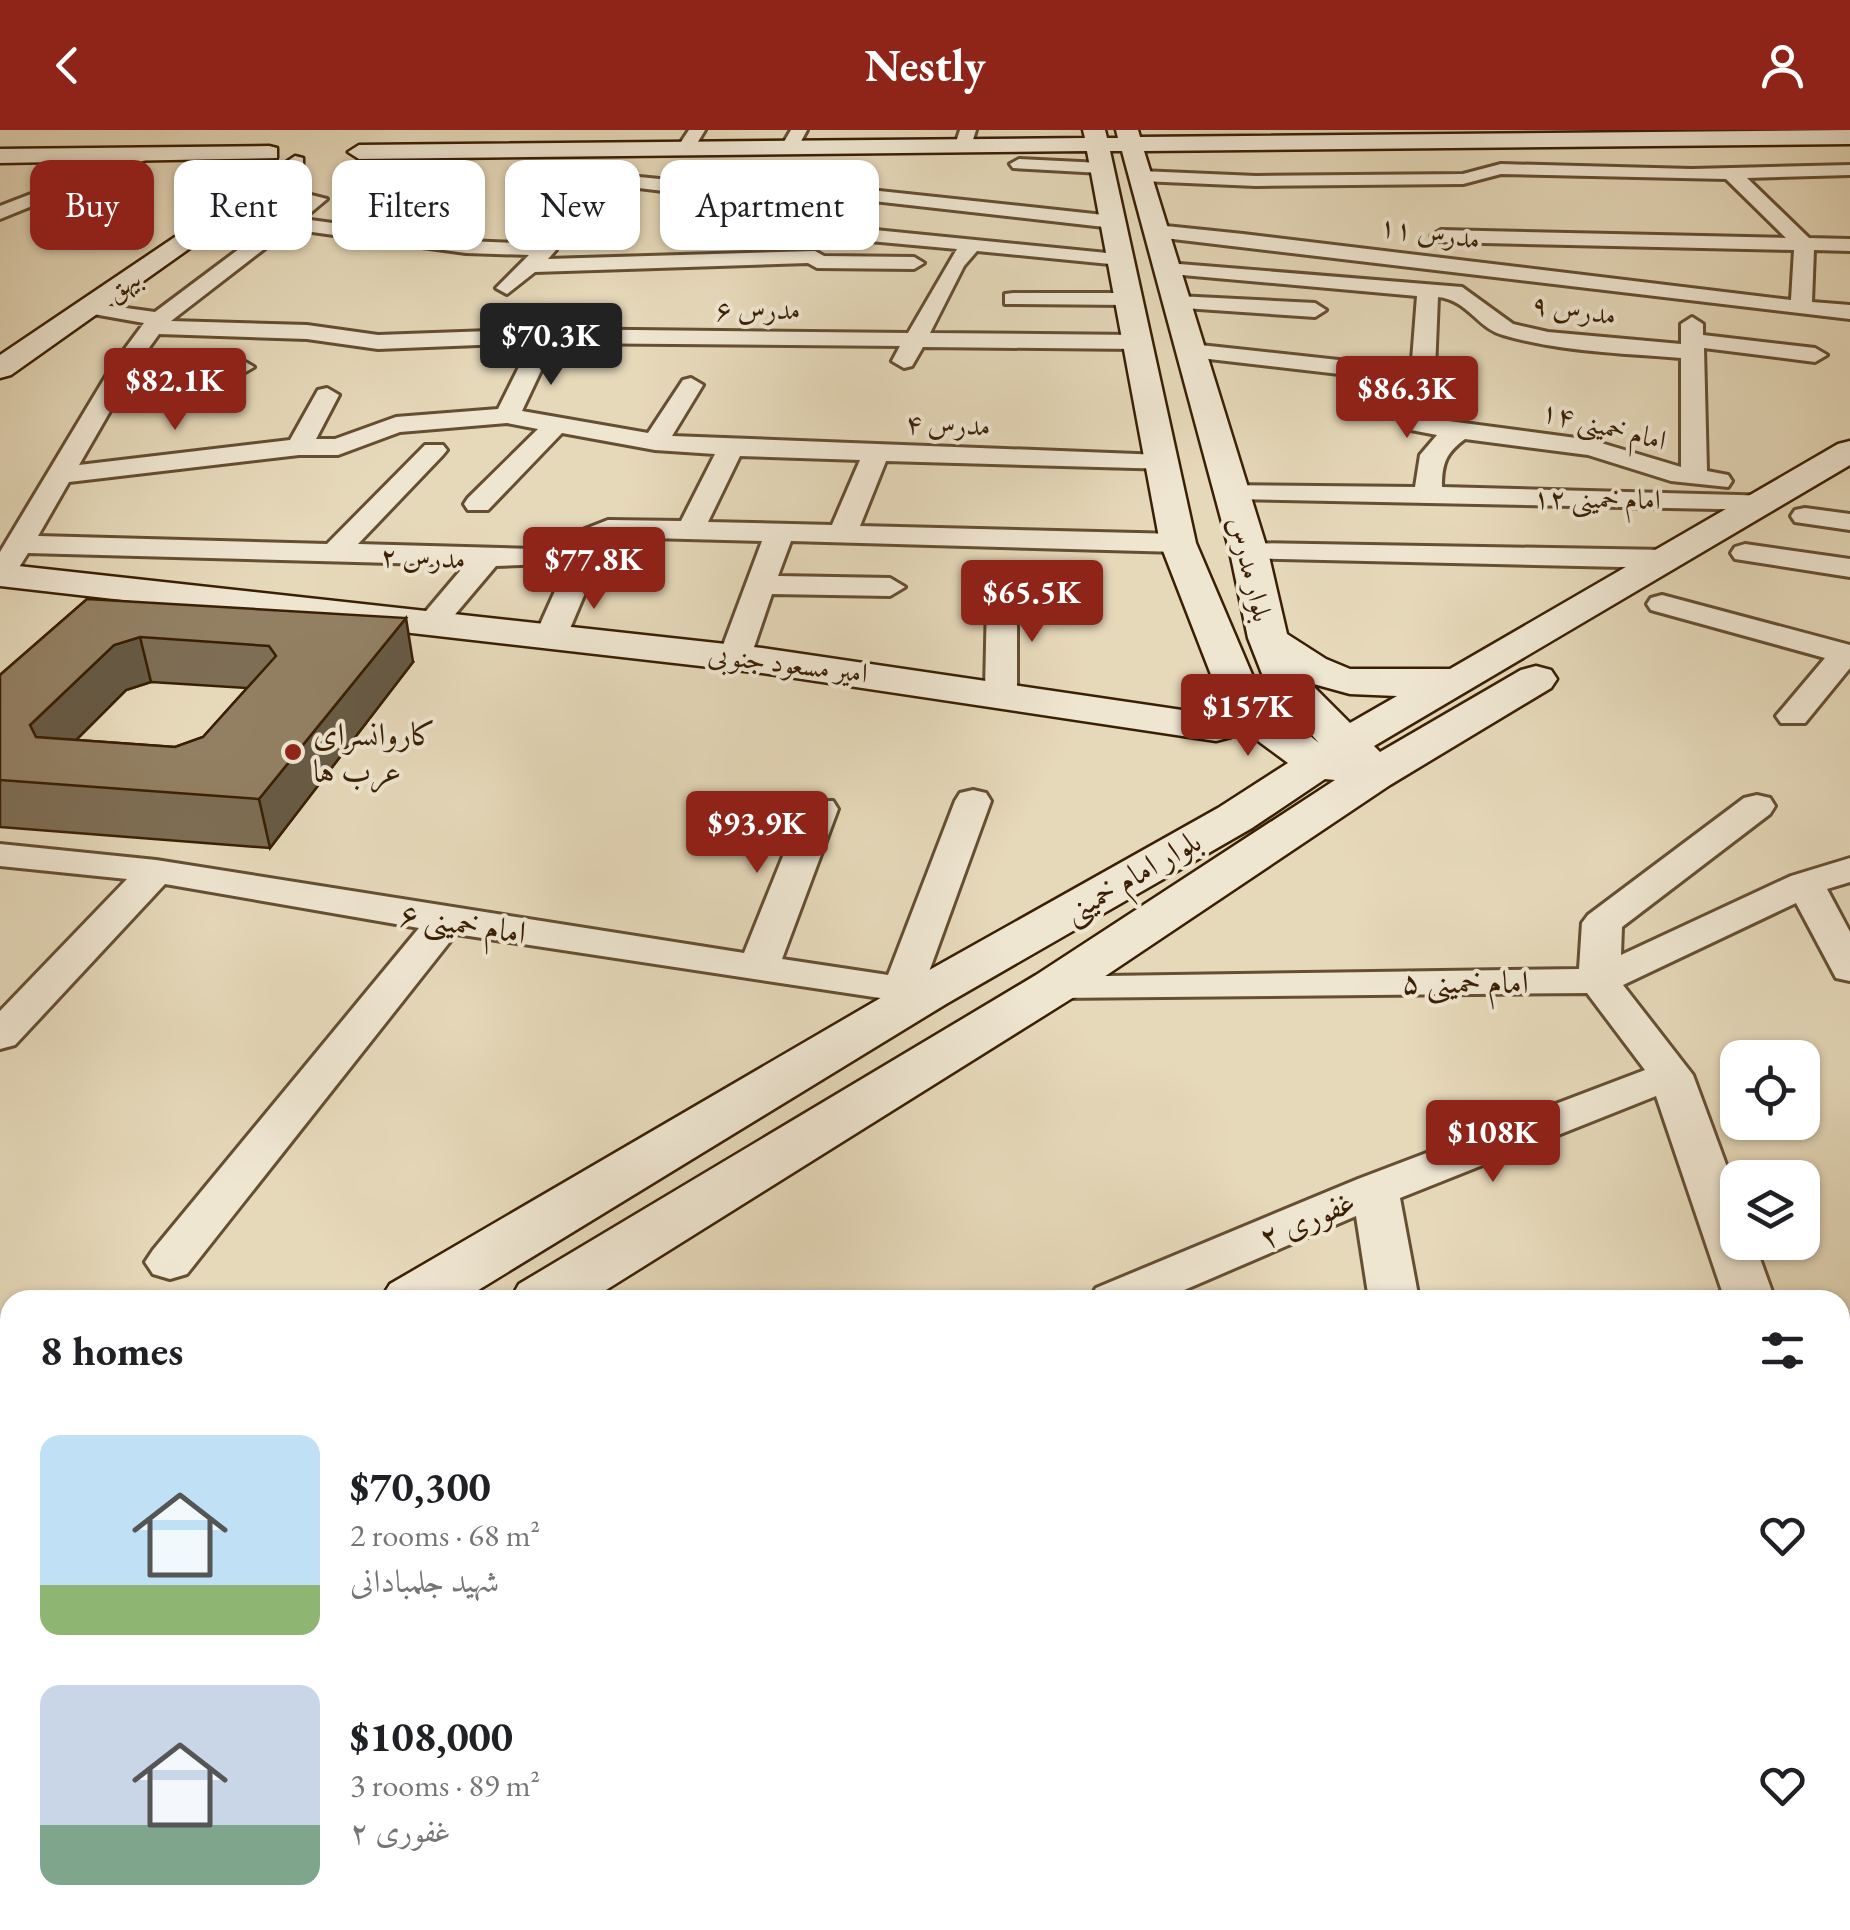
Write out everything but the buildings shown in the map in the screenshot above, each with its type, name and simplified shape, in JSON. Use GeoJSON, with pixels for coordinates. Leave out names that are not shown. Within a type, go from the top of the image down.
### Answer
{"type":"FeatureCollection","features":[{"type":"Feature","properties":{"kind":"main road"},"geometry":{"type":"LineString","coordinates":[[0,156],[622,149],[691,139],[795,138],[832,146],[966,138],[1186,150],[1535,135],[1564,140],[1674,134],[1820,134],[1850,138]]}},
{"type":"Feature","properties":{"kind":"main road","name":"بلوار مدرس"},"geometry":{"type":"LineString","coordinates":[[1110,143],[1140,176],[1249,552],[1268,638],[1287,684],[1348,761]]}},
{"type":"Feature","properties":{"kind":"main road","name":"بلوار مدرس"},"geometry":{"type":"LineString","coordinates":[[1110,143],[1112,222],[1178,543],[1212,634],[1244,703],[1265,726],[1348,761]]}},
{"type":"Feature","properties":{"kind":"main road","name":"بیهق"},"geometry":{"type":"LineString","coordinates":[[0,369],[328,154]]}},
{"type":"Feature","properties":{"kind":"main road"},"geometry":{"type":"LineString","coordinates":[[1137,342],[1190,346]]}},
{"type":"Feature","properties":{"kind":"main road","name":"بلوار امام خمینی"},"geometry":{"type":"LineString","coordinates":[[558,1290],[1055,986],[1348,761],[1388,717],[1490,685],[1664,582],[1786,502],[1850,451]]}},
{"type":"Feature","properties":{"kind":"main road","name":"بلوار امام خمینی"},"geometry":{"type":"LineString","coordinates":[[1664,582],[1745,553],[1786,502],[1850,488]]}},
{"type":"Feature","properties":{"kind":"main road","name":"امیر مسعود جنوبی"},"geometry":{"type":"LineString","coordinates":[[5,568],[430,624],[736,656],[1001,690],[1216,728]]}},
{"type":"Feature","properties":{"kind":"main road"},"geometry":{"type":"LineString","coordinates":[[1212,634],[1216,728],[1234,818]]}},
{"type":"Feature","properties":{"kind":"main road"},"geometry":{"type":"LineString","coordinates":[[1268,638],[1298,663],[1344,683],[1490,685]]}},
{"type":"Feature","properties":{"kind":"main road","name":"بلوار امام خمینی"},"geometry":{"type":"LineString","coordinates":[[430,1290],[768,1088],[915,991],[1234,818],[1348,761]]}},
{"type":"Feature","properties":{"kind":"main road"},"geometry":{"type":"LineString","coordinates":[[768,1088],[822,1129]]}},
{"type":"Feature","properties":{"kind":"street"},"geometry":{"type":"LineString","coordinates":[[1535,135],[1568,189],[1617,190]]}},
{"type":"Feature","properties":{"kind":"street"},"geometry":{"type":"LineString","coordinates":[[1637,139],[1692,174]]}},
{"type":"Feature","properties":{"kind":"street"},"geometry":{"type":"LineString","coordinates":[[1359,141],[1400,194],[1413,200]]}},
{"type":"Feature","properties":{"kind":"street"},"geometry":{"type":"LineString","coordinates":[[1019,164],[1110,143]]}},
{"type":"Feature","properties":{"kind":"street"},"geometry":{"type":"LineString","coordinates":[[827,160],[832,146]]}},
{"type":"Feature","properties":{"kind":"street"},"geometry":{"type":"LineString","coordinates":[[604,160],[622,149]]}},
{"type":"Feature","properties":{"kind":"street"},"geometry":{"type":"LineString","coordinates":[[137,160],[151,154]]}},
{"type":"Feature","properties":{"kind":"street"},"geometry":{"type":"LineString","coordinates":[[1140,176],[1463,180],[1501,169],[1692,174],[1728,170],[1850,170]]}},
{"type":"Feature","properties":{"kind":"street"},"geometry":{"type":"LineString","coordinates":[[1728,170],[1804,244]]}},
{"type":"Feature","properties":{"kind":"street"},"geometry":{"type":"LineString","coordinates":[[640,179],[702,177],[900,195],[1112,222]]}},
{"type":"Feature","properties":{"kind":"street"},"geometry":{"type":"LineString","coordinates":[[1301,198],[1342,198],[1333,179]]}},
{"type":"Feature","properties":{"kind":"street"},"geometry":{"type":"LineString","coordinates":[[640,185],[682,187],[765,213],[780,223],[815,230],[1120,259]]}},
{"type":"Feature","properties":{"kind":"street"},"geometry":{"type":"LineString","coordinates":[[312,203],[318,198]]}},
{"type":"Feature","properties":{"kind":"street"},"geometry":{"type":"LineString","coordinates":[[0,213],[30,202]]}},
{"type":"Feature","properties":{"kind":"street"},"geometry":{"type":"LineString","coordinates":[[1439,212],[1474,239]]}},
{"type":"Feature","properties":{"kind":"street"},"geometry":{"type":"LineString","coordinates":[[1551,214],[1569,238]]}},
{"type":"Feature","properties":{"kind":"street"},"geometry":{"type":"LineString","coordinates":[[1664,219],[1682,241]]}},
{"type":"Feature","properties":{"kind":"street"},"geometry":{"type":"LineString","coordinates":[[312,226],[466,247],[546,250],[507,288]]}},
{"type":"Feature","properties":{"kind":"street","name":"مدرس ۱۱"},"geometry":{"type":"LineString","coordinates":[[1156,231],[1376,252],[1695,299],[1850,312]]}},
{"type":"Feature","properties":{"kind":"street"},"geometry":{"type":"LineString","coordinates":[[1419,234],[1474,239],[1850,245]]}},
{"type":"Feature","properties":{"kind":"street"},"geometry":{"type":"LineString","coordinates":[[1801,308],[1794,279],[1804,244]]}},
{"type":"Feature","properties":{"kind":"street"},"geometry":{"type":"LineString","coordinates":[[903,363],[954,264],[971,246]]}},
{"type":"Feature","properties":{"kind":"street"},"geometry":{"type":"LineString","coordinates":[[5,568],[124,366],[156,323],[251,250]]}},
{"type":"Feature","properties":{"kind":"street"},"geometry":{"type":"LineString","coordinates":[[1354,281],[1376,252]]}},
{"type":"Feature","properties":{"kind":"street"},"geometry":{"type":"LineString","coordinates":[[530,266],[816,257],[817,262],[954,264]]}},
{"type":"Feature","properties":{"kind":"street","name":"مدرس ۹"},"geometry":{"type":"LineString","coordinates":[[1167,269],[1354,281],[1365,288],[1462,292],[1505,328],[1548,339],[1815,355]]}},
{"type":"Feature","properties":{"kind":"street","name":"امام خمینی ۱۴"},"geometry":{"type":"LineString","coordinates":[[1428,291],[1420,425],[1591,448],[1786,502]]}},
{"type":"Feature","properties":{"kind":"street"},"geometry":{"type":"LineString","coordinates":[[1014,299],[1128,299]]}},
{"type":"Feature","properties":{"kind":"street"},"geometry":{"type":"LineString","coordinates":[[1694,478],[1689,346],[1695,299]]}},
{"type":"Feature","properties":{"kind":"street"},"geometry":{"type":"LineString","coordinates":[[1177,302],[1315,310]]}},
{"type":"Feature","properties":{"kind":"street","name":"مدرس ۶"},"geometry":{"type":"LineString","coordinates":[[90,307],[156,323],[307,332],[378,342],[546,336],[1137,342]]}},
{"type":"Feature","properties":{"kind":"street"},"geometry":{"type":"LineString","coordinates":[[507,416],[546,336]]}},
{"type":"Feature","properties":{"kind":"street"},"geometry":{"type":"LineString","coordinates":[[1190,346],[1348,368]]}},
{"type":"Feature","properties":{"kind":"street"},"geometry":{"type":"LineString","coordinates":[[124,366],[242,366]]}},
{"type":"Feature","properties":{"kind":"street"},"geometry":{"type":"LineString","coordinates":[[655,442],[691,385]]}},
{"type":"Feature","properties":{"kind":"street"},"geometry":{"type":"LineString","coordinates":[[299,447],[326,395]]}},
{"type":"Feature","properties":{"kind":"street","name":"مدرس ۴"},"geometry":{"type":"LineString","coordinates":[[58,475],[299,447],[338,447],[396,425],[507,416],[655,442],[731,448],[1162,463]]}},
{"type":"Feature","properties":{"kind":"street"},"geometry":{"type":"LineString","coordinates":[[478,504],[558,424]]}},
{"type":"Feature","properties":{"kind":"street"},"geometry":{"type":"LineString","coordinates":[[1429,495],[1428,460],[1440,443],[1464,428]]}},
{"type":"Feature","properties":{"kind":"street"},"geometry":{"type":"LineString","coordinates":[[690,531],[731,448]]}},
{"type":"Feature","properties":{"kind":"street"},"geometry":{"type":"LineString","coordinates":[[333,554],[434,450]]}},
{"type":"Feature","properties":{"kind":"street"},"geometry":{"type":"LineString","coordinates":[[843,534],[877,451]]}},
{"type":"Feature","properties":{"kind":"street"},"geometry":{"type":"LineString","coordinates":[[202,490],[203,458]]}},
{"type":"Feature","properties":{"kind":"street","name":"امام خمینی ۱۲"},"geometry":{"type":"LineString","coordinates":[[1231,490],[1786,502]]}},
{"type":"Feature","properties":{"kind":"street"},"geometry":{"type":"LineString","coordinates":[[1786,502],[1850,522]]}},
{"type":"Feature","properties":{"kind":"street","name":"مدرس ۲"},"geometry":{"type":"LineString","coordinates":[[5,568],[333,554],[538,558],[608,528],[1178,543]]}},
{"type":"Feature","properties":{"kind":"street"},"geometry":{"type":"LineString","coordinates":[[736,656],[779,534]]}},
{"type":"Feature","properties":{"kind":"street"},"geometry":{"type":"LineString","coordinates":[[1249,552],[1452,554],[1664,582],[1847,654],[1792,716]]}},
{"type":"Feature","properties":{"kind":"street"},"geometry":{"type":"LineString","coordinates":[[1745,553],[1850,568]]}},
{"type":"Feature","properties":{"kind":"street"},"geometry":{"type":"LineString","coordinates":[[430,624],[486,559]]}},
{"type":"Feature","properties":{"kind":"street"},"geometry":{"type":"LineString","coordinates":[[550,638],[583,562]]}},
{"type":"Feature","properties":{"kind":"street"},"geometry":{"type":"LineString","coordinates":[[761,585],[890,587]]}},
{"type":"Feature","properties":{"kind":"street"},"geometry":{"type":"LineString","coordinates":[[1001,690],[1002,600]]}},
{"type":"Feature","properties":{"kind":"street"},"geometry":{"type":"LineString","coordinates":[[915,991],[973,801]]}},
{"type":"Feature","properties":{"kind":"street"},"geometry":{"type":"LineString","coordinates":[[1746,1290],[1671,1076],[1600,981],[1602,923],[1757,806]]}},
{"type":"Feature","properties":{"kind":"street"},"geometry":{"type":"LineString","coordinates":[[758,968],[820,809]]}},
{"type":"Feature","properties":{"kind":"street","name":"امام خمینی ۶"},"geometry":{"type":"LineString","coordinates":[[0,854],[156,871],[446,921],[915,991]]}},
{"type":"Feature","properties":{"kind":"street","name":"امام خمینی ۵"},"geometry":{"type":"LineString","coordinates":[[1055,986],[1600,981],[1805,884],[1850,869]]}},
{"type":"Feature","properties":{"kind":"street"},"geometry":{"type":"LineString","coordinates":[[0,1036],[156,871]]}},
{"type":"Feature","properties":{"kind":"street"},"geometry":{"type":"LineString","coordinates":[[1805,884],[1850,969]]}},
{"type":"Feature","properties":{"kind":"street"},"geometry":{"type":"LineString","coordinates":[[170,1262],[446,921]]}},
{"type":"Feature","properties":{"kind":"street","name":"غفوری ۲"},"geometry":{"type":"LineString","coordinates":[[1138,1290],[1375,1190],[1671,1076]]}},
{"type":"Feature","properties":{"kind":"street"},"geometry":{"type":"LineString","coordinates":[[1375,1190],[1392,1290]]}},
{"type":"Feature","properties":{"kind":"place","name":"کاروانسرای عرب ها"},"geometry":{"type":"Point","coordinates":[293,752]}}]}
